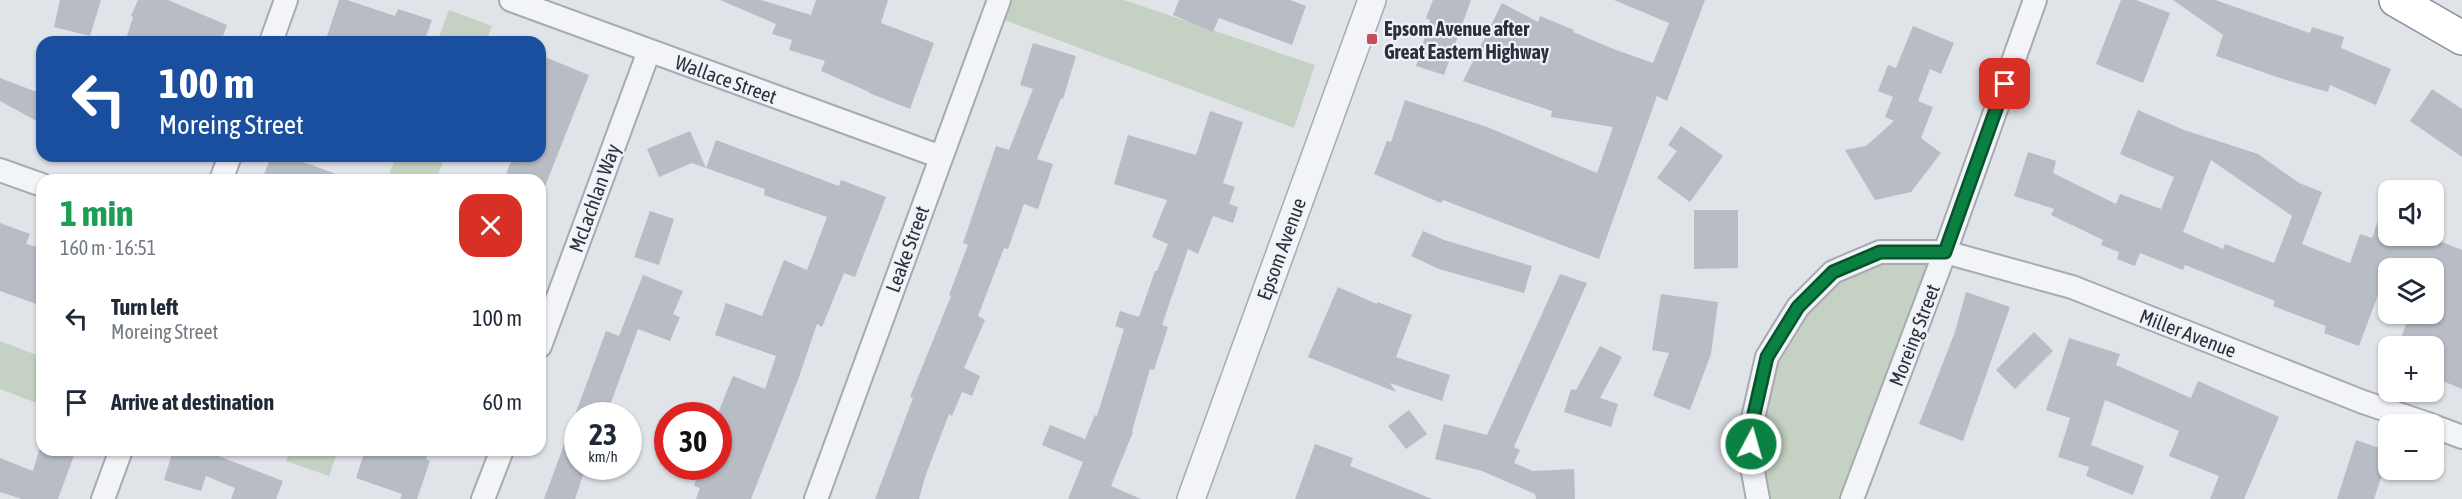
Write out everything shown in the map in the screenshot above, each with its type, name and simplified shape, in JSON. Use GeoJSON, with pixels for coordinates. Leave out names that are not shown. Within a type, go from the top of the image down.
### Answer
{"type":"FeatureCollection","features":[{"type":"Feature","properties":{"kind":"highway"},"geometry":{"type":"LineString","coordinates":[[2396,0],[2462,38]]}},
{"type":"Feature","properties":{"kind":"highway"},"geometry":{"type":"LineString","coordinates":[[2419,0],[2462,25]]}},
{"type":"Feature","properties":{"kind":"street"},"geometry":{"type":"LineString","coordinates":[[273,36],[286,0]]}},
{"type":"Feature","properties":{"kind":"street","name":"Wallace Street"},"geometry":{"type":"LineString","coordinates":[[511,0],[941,157]]}},
{"type":"Feature","properties":{"kind":"street","name":"Leake Street"},"geometry":{"type":"LineString","coordinates":[[816,499],[999,0]]}},
{"type":"Feature","properties":{"kind":"street","name":"Epsom Avenue"},"geometry":{"type":"LineString","coordinates":[[1191,499],[1372,0]]}},
{"type":"Feature","properties":{"kind":"street","name":"Moreing Street"},"geometry":{"type":"LineString","coordinates":[[1852,499],[1945,252],[2035,0]]}},
{"type":"Feature","properties":{"kind":"street","name":"McLachlan Way"},"geometry":{"type":"LineString","coordinates":[[546,330],[649,51]]}},
{"type":"Feature","properties":{"kind":"street"},"geometry":{"type":"LineString","coordinates":[[0,170],[36,183]]}},
{"type":"Feature","properties":{"kind":"street","name":"Miller Avenue"},"geometry":{"type":"LineString","coordinates":[[1758,499],[1751,461],[1751,427],[1767,357],[1798,307],[1833,272],[1880,252],[1945,252],[2072,287],[2398,414]]}},
{"type":"Feature","properties":{"kind":"street"},"geometry":{"type":"LineString","coordinates":[[2444,430],[2462,437]]}},
{"type":"Feature","properties":{"kind":"street"},"geometry":{"type":"LineString","coordinates":[[103,499],[119,456]]}},
{"type":"Feature","properties":{"kind":"street"},"geometry":{"type":"LineString","coordinates":[[483,499],[500,456]]}},
{"type":"Feature","properties":{"kind":"green space"},"geometry":{"type":"Polygon","coordinates":[[[1009,0],[1124,0],[1315,65],[1294,128],[1002,19],[1009,0]]]}},
{"type":"Feature","properties":{"kind":"green space"},"geometry":{"type":"Polygon","coordinates":[[[449,10],[492,26],[488,36],[439,36],[449,10]]]}},
{"type":"Feature","properties":{"kind":"green space"},"geometry":{"type":"Polygon","coordinates":[[[394,162],[443,162],[438,174],[389,174],[394,162]]]}},
{"type":"Feature","properties":{"kind":"green space"},"geometry":{"type":"Polygon","coordinates":[[[1945,252],[1852,499],[1758,499],[1751,461],[1767,357],[1833,272],[1945,252]]]}},
{"type":"Feature","properties":{"kind":"green space"},"geometry":{"type":"Polygon","coordinates":[[[0,341],[36,355],[36,403],[0,389],[0,341]]]}},
{"type":"Feature","properties":{"kind":"green space"},"geometry":{"type":"Polygon","coordinates":[[[288,456],[336,456],[329,476],[286,461],[288,456]]]}},
{"type":"Feature","properties":{"kind":"building"},"geometry":{"type":"Polygon","coordinates":[[[60,0],[101,0],[90,36],[54,27],[60,0]]]}},
{"type":"Feature","properties":{"kind":"building"},"geometry":{"type":"Polygon","coordinates":[[[138,0],[168,0],[227,25],[223,36],[127,36],[133,17],[131,16],[138,0]]]}},
{"type":"Feature","properties":{"kind":"building"},"geometry":{"type":"Polygon","coordinates":[[[339,0],[347,0],[395,16],[398,9],[432,20],[426,36],[327,36],[339,0]]]}},
{"type":"Feature","properties":{"kind":"building"},"geometry":{"type":"Polygon","coordinates":[[[720,0],[761,0],[811,15],[816,0],[888,0],[881,23],[934,43],[910,109],[821,71],[825,61],[789,50],[792,40],[772,34],[776,24],[720,0]]]}},
{"type":"Feature","properties":{"kind":"building"},"geometry":{"type":"Polygon","coordinates":[[[1179,0],[1290,0],[1306,6],[1292,45],[1219,18],[1213,32],[1173,15],[1179,0]]]}},
{"type":"Feature","properties":{"kind":"building"},"geometry":{"type":"Polygon","coordinates":[[[1433,0],[1471,0],[1444,75],[1416,66],[1430,20],[1426,18],[1433,0]]]}},
{"type":"Feature","properties":{"kind":"building"},"geometry":{"type":"Polygon","coordinates":[[[1614,0],[1705,0],[1667,101],[1657,96],[1599,259],[1443,200],[1441,203],[1374,174],[1387,141],[1391,142],[1405,100],[1487,127],[1597,173],[1613,127],[1551,117],[1552,111],[1463,81],[1502,3],[1538,22],[1540,16],[1616,50],[1653,63],[1669,23],[1614,0]]]}},
{"type":"Feature","properties":{"kind":"building"},"geometry":{"type":"Polygon","coordinates":[[[2121,0],[2136,0],[2170,13],[2143,83],[2096,64],[2121,0]]]}},
{"type":"Feature","properties":{"kind":"building"},"geometry":{"type":"Polygon","coordinates":[[[2173,0],[2215,0],[2310,33],[2312,27],[2344,37],[2341,48],[2391,69],[2376,105],[2330,85],[2328,92],[2286,80],[2216,56],[2223,35],[2173,0]]]}},
{"type":"Feature","properties":{"kind":"building"},"geometry":{"type":"Polygon","coordinates":[[[1913,26],[1954,43],[1941,74],[1930,69],[1918,101],[1933,107],[1921,138],[1941,153],[1911,192],[1875,200],[1845,150],[1866,146],[1894,121],[1885,117],[1893,97],[1878,91],[1888,65],[1896,68],[1913,26]]]}},
{"type":"Feature","properties":{"kind":"building"},"geometry":{"type":"Polygon","coordinates":[[[1033,43],[1076,56],[1063,99],[1061,98],[1037,159],[1053,164],[1038,209],[1024,204],[1008,249],[1004,248],[978,316],[985,320],[964,368],[980,376],[972,396],[962,392],[952,416],[949,414],[919,499],[875,499],[913,398],[910,397],[951,296],[949,295],[968,245],[963,243],[996,146],[1009,150],[1033,89],[1020,85],[1033,43]]]}},
{"type":"Feature","properties":{"kind":"building"},"geometry":{"type":"Polygon","coordinates":[[[546,57],[589,75],[546,184],[546,174],[506,174],[511,162],[546,162],[546,57]]]}},
{"type":"Feature","properties":{"kind":"building"},"geometry":{"type":"Polygon","coordinates":[[[0,78],[36,92],[36,121],[0,101],[0,78]]]}},
{"type":"Feature","properties":{"kind":"building"},"geometry":{"type":"Polygon","coordinates":[[[2432,89],[2462,109],[2462,157],[2410,121],[2432,89]]]}},
{"type":"Feature","properties":{"kind":"building"},"geometry":{"type":"Polygon","coordinates":[[[2138,110],[2184,130],[2258,154],[2299,183],[2322,192],[2302,244],[2350,263],[2360,234],[2372,238],[2378,221],[2378,246],[2444,246],[2444,243],[2462,250],[2462,389],[2444,382],[2444,336],[2402,336],[2406,324],[2444,324],[2444,258],[2378,258],[2378,295],[2359,346],[2324,333],[2326,326],[2273,306],[2275,301],[2185,265],[2183,270],[2140,253],[2135,266],[2117,259],[2119,252],[2101,245],[2103,240],[2051,215],[2054,209],[2014,196],[2028,152],[2056,161],[2053,173],[2116,204],[2120,194],[2161,209],[2174,177],[2120,154],[2138,110]],[[2211,160],[2183,232],[2223,249],[2225,244],[2274,263],[2292,216],[2211,160]]]}},
{"type":"Feature","properties":{"kind":"building"},"geometry":{"type":"Polygon","coordinates":[[[1210,111],[1243,122],[1223,183],[1235,187],[1229,204],[1238,207],[1233,223],[1213,216],[1198,254],[1188,249],[1162,325],[1168,327],[1154,370],[1150,369],[1133,432],[1111,486],[1141,499],[1068,499],[1083,462],[1042,445],[1050,425],[1085,439],[1095,415],[1097,416],[1124,329],[1115,326],[1120,311],[1139,317],[1155,271],[1157,271],[1168,244],[1152,237],[1167,200],[1114,184],[1128,135],[1196,155],[1210,111]]]}},
{"type":"Feature","properties":{"kind":"building"},"geometry":{"type":"Polygon","coordinates":[[[1681,126],[1723,156],[1690,202],[1657,178],[1677,151],[1668,145],[1681,126]]]}},
{"type":"Feature","properties":{"kind":"building"},"geometry":{"type":"Polygon","coordinates":[[[690,131],[706,168],[692,163],[659,177],[647,149],[690,131]]]}},
{"type":"Feature","properties":{"kind":"building"},"geometry":{"type":"Polygon","coordinates":[[[716,140],[839,186],[841,180],[886,197],[855,277],[844,273],[822,327],[817,324],[799,377],[751,499],[696,499],[700,488],[694,486],[696,480],[732,480],[732,402],[722,402],[733,376],[765,389],[776,356],[715,335],[726,303],[762,316],[784,260],[807,270],[827,217],[764,195],[765,189],[706,168],[716,140]]]}},
{"type":"Feature","properties":{"kind":"building"},"geometry":{"type":"Polygon","coordinates":[[[269,162],[303,162],[336,174],[264,174],[269,162]]]}},
{"type":"Feature","properties":{"kind":"building"},"geometry":{"type":"Polygon","coordinates":[[[1694,210],[1738,210],[1738,268],[1694,269],[1694,210]]]}},
{"type":"Feature","properties":{"kind":"building"},"geometry":{"type":"Polygon","coordinates":[[[650,211],[674,219],[659,265],[634,257],[650,211]]]}},
{"type":"Feature","properties":{"kind":"building"},"geometry":{"type":"Polygon","coordinates":[[[0,223],[30,234],[26,244],[36,246],[36,304],[0,291],[0,223]]]}},
{"type":"Feature","properties":{"kind":"building"},"geometry":{"type":"Polygon","coordinates":[[[1423,231],[1444,240],[1532,266],[1524,293],[1439,269],[1411,256],[1423,231]]]}},
{"type":"Feature","properties":{"kind":"building"},"geometry":{"type":"Polygon","coordinates":[[[1560,274],[1587,283],[1514,447],[1520,450],[1514,463],[1533,471],[1574,469],[1575,499],[1536,499],[1535,494],[1482,471],[1435,459],[1444,424],[1487,435],[1560,274]]]}},
{"type":"Feature","properties":{"kind":"building"},"geometry":{"type":"Polygon","coordinates":[[[643,275],[683,291],[673,314],[680,317],[670,341],[638,329],[611,402],[580,402],[606,331],[619,336],[643,275]]]}},
{"type":"Feature","properties":{"kind":"building"},"geometry":{"type":"Polygon","coordinates":[[[1338,287],[1377,304],[1377,302],[1412,315],[1396,357],[1450,375],[1442,401],[1390,383],[1396,392],[1308,357],[1338,287]]]}},
{"type":"Feature","properties":{"kind":"building"},"geometry":{"type":"Polygon","coordinates":[[[1966,292],[2010,307],[1963,441],[1919,424],[1955,332],[1966,292]]]}},
{"type":"Feature","properties":{"kind":"building"},"geometry":{"type":"Polygon","coordinates":[[[1661,294],[1718,302],[1711,354],[1690,410],[1653,396],[1669,353],[1652,350],[1661,294]]]}},
{"type":"Feature","properties":{"kind":"building"},"geometry":{"type":"Polygon","coordinates":[[[2034,332],[2053,351],[2015,389],[1996,370],[2034,332]]]}},
{"type":"Feature","properties":{"kind":"building"},"geometry":{"type":"Polygon","coordinates":[[[2069,338],[2120,354],[2116,365],[2191,398],[2198,381],[2279,417],[2244,499],[2210,499],[2219,476],[2169,456],[2179,431],[2105,400],[2091,445],[2144,466],[2133,495],[2086,476],[2089,467],[2058,457],[2070,418],[2046,410],[2069,338]]]}},
{"type":"Feature","properties":{"kind":"building"},"geometry":{"type":"Polygon","coordinates":[[[1600,346],[1622,357],[1600,398],[1618,404],[1611,427],[1564,412],[1571,389],[1576,390],[1600,346]]]}},
{"type":"Feature","properties":{"kind":"building"},"geometry":{"type":"Polygon","coordinates":[[[1409,410],[1427,434],[1406,449],[1388,426],[1409,410]]]}},
{"type":"Feature","properties":{"kind":"building"},"geometry":{"type":"Polygon","coordinates":[[[2356,440],[2378,448],[2378,480],[2380,480],[2374,499],[2337,499],[2356,440]]]}},
{"type":"Feature","properties":{"kind":"building"},"geometry":{"type":"Polygon","coordinates":[[[1315,444],[1353,458],[1350,466],[1432,499],[1295,499],[1315,444]]]}},
{"type":"Feature","properties":{"kind":"building"},"geometry":{"type":"Polygon","coordinates":[[[564,445],[564,480],[581,480],[575,499],[544,499],[564,445]]]}},
{"type":"Feature","properties":{"kind":"building"},"geometry":{"type":"Polygon","coordinates":[[[37,456],[74,456],[58,499],[22,499],[0,492],[0,458],[33,471],[37,456]]]}},
{"type":"Feature","properties":{"kind":"building"},"geometry":{"type":"Polygon","coordinates":[[[171,456],[218,456],[283,481],[276,499],[231,499],[235,488],[206,476],[201,491],[164,480],[171,456]]]}},
{"type":"Feature","properties":{"kind":"building"},"geometry":{"type":"Polygon","coordinates":[[[363,456],[427,456],[426,459],[430,461],[417,499],[400,499],[402,494],[356,478],[363,456]]]}},
{"type":"Feature","properties":{"kind":"place","name":"Epsom Avenue after Great Eastern Highway"},"geometry":{"type":"Point","coordinates":[1372,39]}},
{"type":"Feature","properties":{"kind":"route"},"geometry":{"type":"LineString","coordinates":[[1751,444],[1751,427],[1767,357],[1798,307],[1833,272],[1880,252],[1945,252],[2005,84]]}}]}
